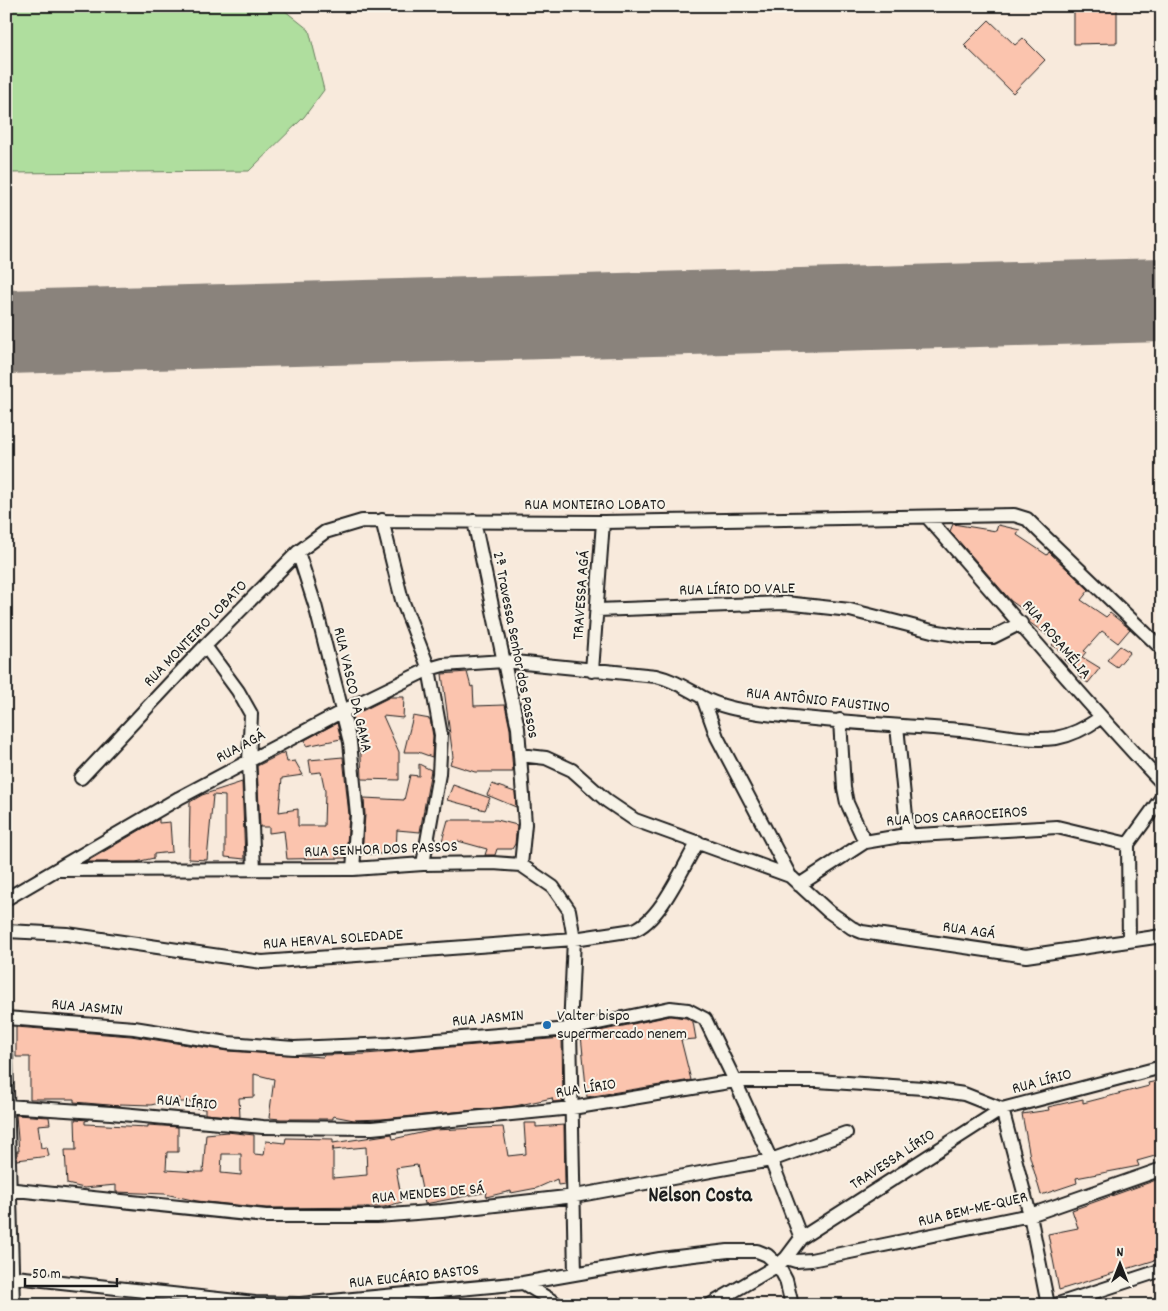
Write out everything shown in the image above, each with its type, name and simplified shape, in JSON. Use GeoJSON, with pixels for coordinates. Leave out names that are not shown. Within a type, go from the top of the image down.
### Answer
{"type":"FeatureCollection","features":[{"type":"Feature","properties":{"kind":"street","name":"RUA MONTEIRO LOBATO"},"geometry":{"type":"LineString","coordinates":[[81,778],[205,646],[298,552],[325,532],[362,521],[603,522],[1014,515],[1027,520],[1162,649]]}},
{"type":"Feature","properties":{"kind":"street","name":"RUA ROSAMÉLIA"},"geometry":{"type":"LineString","coordinates":[[927,517],[1021,623],[1100,718],[1162,782]]}},
{"type":"Feature","properties":{"kind":"street"},"geometry":{"type":"LineString","coordinates":[[382,520],[402,600],[429,669],[441,736],[439,774],[423,864]]}},
{"type":"Feature","properties":{"kind":"street","name":"2ª Travessa Senhor dos Passos"},"geometry":{"type":"LineString","coordinates":[[474,521],[518,728],[525,824],[521,865]]}},
{"type":"Feature","properties":{"kind":"street","name":"TRAVESSA AGÁ"},"geometry":{"type":"LineString","coordinates":[[592,671],[603,522]]}},
{"type":"Feature","properties":{"kind":"street","name":"RUA VASCO DA GAMA"},"geometry":{"type":"LineString","coordinates":[[298,552],[350,742],[356,794],[353,869]]}},
{"type":"Feature","properties":{"kind":"street","name":"RUA LÍRIO DO VALE"},"geometry":{"type":"LineString","coordinates":[[597,610],[785,603],[850,610],[932,631],[969,637],[993,637],[1021,623]]}},
{"type":"Feature","properties":{"kind":"street"},"geometry":{"type":"LineString","coordinates":[[205,646],[238,691],[251,714],[249,762],[254,869]]}},
{"type":"Feature","properties":{"kind":"street","name":"RUA AGÁ"},"geometry":{"type":"LineString","coordinates":[[6,899],[179,798],[343,711],[429,669],[443,665],[504,661]]}},
{"type":"Feature","properties":{"kind":"street","name":"RUA ANTÔNIO FAUSTINO"},"geometry":{"type":"LineString","coordinates":[[504,661],[656,676],[670,679],[703,698],[727,707],[759,713],[973,731],[1014,738],[1055,738],[1084,730],[1100,718]]}},
{"type":"Feature","properties":{"kind":"street","name":"RUA AGÁ"},"geometry":{"type":"LineString","coordinates":[[703,698],[716,737],[795,881]]}},
{"type":"Feature","properties":{"kind":"street"},"geometry":{"type":"LineString","coordinates":[[840,720],[844,788],[847,803],[865,842]]}},
{"type":"Feature","properties":{"kind":"street"},"geometry":{"type":"LineString","coordinates":[[896,726],[908,836]]}},
{"type":"Feature","properties":{"kind":"street","name":"RUA AGÁ"},"geometry":{"type":"LineString","coordinates":[[520,755],[546,758],[572,770],[607,801],[635,820],[676,836],[698,842],[795,881],[852,928],[875,936],[935,942],[1026,956],[1162,936]]}},
{"type":"Feature","properties":{"kind":"street"},"geometry":{"type":"LineString","coordinates":[[1129,941],[1128,844],[1162,798]]}},
{"type":"Feature","properties":{"kind":"street","name":"RUA DOS CARROCEIROS"},"geometry":{"type":"LineString","coordinates":[[795,881],[865,842],[908,836],[1058,827],[1128,844]]}},
{"type":"Feature","properties":{"kind":"street","name":"RUA HERVAL SOLEDADE"},"geometry":{"type":"LineString","coordinates":[[6,931],[67,934],[262,962],[574,939],[644,927],[658,910],[698,842]]}},
{"type":"Feature","properties":{"kind":"street","name":"RUA SENHOR DOS PASSOS"},"geometry":{"type":"LineString","coordinates":[[56,870],[353,869],[423,864],[493,863],[521,865]]}},
{"type":"Feature","properties":{"kind":"street"},"geometry":{"type":"LineString","coordinates":[[521,865],[560,893],[569,910],[574,939],[570,1029],[575,1196],[575,1274]]}},
{"type":"Feature","properties":{"kind":"street","name":"RUA JASMIN"},"geometry":{"type":"LineString","coordinates":[[6,1018],[134,1028],[228,1043],[294,1048],[389,1044],[570,1029],[670,1008],[688,1010],[705,1019],[736,1081],[771,1160],[801,1238]]}},
{"type":"Feature","properties":{"kind":"street"},"geometry":{"type":"LineString","coordinates":[[6,1055],[9,1276],[12,1305]]}},
{"type":"Feature","properties":{"kind":"street","name":"RUA LÍRIO"},"geometry":{"type":"LineString","coordinates":[[7,1106],[111,1112],[263,1127],[312,1129],[372,1128],[572,1108],[736,1081],[817,1081],[923,1088],[964,1094],[1002,1109],[1162,1067]]}},
{"type":"Feature","properties":{"kind":"street"},"geometry":{"type":"LineString","coordinates":[[1002,1109],[1030,1215],[1048,1305]]}},
{"type":"Feature","properties":{"kind":"street","name":"TRAVESSA LÍRIO"},"geometry":{"type":"LineString","coordinates":[[801,1238],[1002,1109]]}},
{"type":"Feature","properties":{"kind":"street","name":"RUA MENDES DE SÁ"},"geometry":{"type":"LineString","coordinates":[[8,1189],[266,1216],[312,1217],[442,1212],[575,1196],[771,1160],[846,1133]]}},
{"type":"Feature","properties":{"kind":"street","name":"RUA BEM-ME-QUER"},"geometry":{"type":"LineString","coordinates":[[782,1262],[811,1260],[1030,1215],[1162,1169]]}},
{"type":"Feature","properties":{"kind":"street"},"geometry":{"type":"LineString","coordinates":[[710,1305],[782,1262],[801,1238]]}},
{"type":"Feature","properties":{"kind":"street","name":"RUA EUCÁRIO BASTOS"},"geometry":{"type":"LineString","coordinates":[[9,1276],[217,1299],[300,1304],[523,1283],[660,1259],[728,1251],[757,1251],[782,1262]]}},
{"type":"Feature","properties":{"kind":"street"},"geometry":{"type":"LineString","coordinates":[[782,1262],[792,1305]]}},
{"type":"Feature","properties":{"kind":"street"},"geometry":{"type":"LineString","coordinates":[[1055,1305],[1162,1270]]}},
{"type":"Feature","properties":{"kind":"street"},"geometry":{"type":"LineString","coordinates":[[523,1283],[559,1305]]}},
{"type":"Feature","properties":{"kind":"green space"},"geometry":{"type":"Polygon","coordinates":[[[6,6],[279,6],[309,30],[324,90],[304,117],[249,171],[6,173],[6,6]]]}},
{"type":"Feature","properties":{"kind":"building"},"geometry":{"type":"Polygon","coordinates":[[[1074,6],[1117,6],[1117,43],[1074,44],[1074,6]]]}},
{"type":"Feature","properties":{"kind":"building"},"geometry":{"type":"Polygon","coordinates":[[[989,20],[1015,45],[1023,38],[1045,60],[1013,93],[964,45],[989,20]]]}},
{"type":"Feature","properties":{"kind":"building"},"geometry":{"type":"Polygon","coordinates":[[[953,524],[996,531],[998,525],[1020,530],[1017,535],[1047,555],[1049,552],[1089,590],[1081,600],[1106,617],[1110,613],[1130,629],[1118,643],[1102,631],[1084,651],[1086,652],[1082,657],[1100,668],[1088,683],[1078,676],[1081,672],[1064,660],[1067,656],[1052,645],[1055,641],[1029,622],[1032,616],[1011,601],[950,531],[953,524]]]}},
{"type":"Feature","properties":{"kind":"building"},"geometry":{"type":"Polygon","coordinates":[[[1120,646],[1130,652],[1117,667],[1107,660],[1120,646]]]}},
{"type":"Feature","properties":{"kind":"building"},"geometry":{"type":"Polygon","coordinates":[[[467,672],[471,687],[473,686],[474,706],[505,705],[510,729],[513,772],[475,772],[450,764],[453,757],[442,674],[467,672]]]}},
{"type":"Feature","properties":{"kind":"building"},"geometry":{"type":"Polygon","coordinates":[[[390,697],[404,697],[403,718],[383,716],[399,752],[399,780],[362,779],[360,735],[357,736],[352,716],[390,697]]]}},
{"type":"Feature","properties":{"kind":"building"},"geometry":{"type":"Polygon","coordinates":[[[413,716],[430,719],[433,736],[432,757],[418,752],[404,752],[413,716]]]}},
{"type":"Feature","properties":{"kind":"building"},"geometry":{"type":"Polygon","coordinates":[[[337,723],[341,739],[306,746],[305,740],[337,723]]]}},
{"type":"Feature","properties":{"kind":"building"},"geometry":{"type":"Polygon","coordinates":[[[285,752],[287,762],[295,761],[303,775],[282,778],[279,812],[298,809],[298,826],[324,826],[325,791],[321,772],[311,773],[309,760],[343,757],[349,815],[346,858],[287,859],[284,831],[269,833],[269,827],[260,827],[257,766],[285,752]]]}},
{"type":"Feature","properties":{"kind":"building"},"geometry":{"type":"Polygon","coordinates":[[[419,764],[431,770],[420,832],[397,830],[396,854],[362,854],[365,815],[364,798],[404,800],[410,775],[419,776],[419,764]]]}},
{"type":"Feature","properties":{"kind":"building"},"geometry":{"type":"Polygon","coordinates":[[[242,782],[245,859],[225,857],[225,796],[213,795],[207,860],[189,859],[190,802],[202,795],[242,782]]]}},
{"type":"Feature","properties":{"kind":"building"},"geometry":{"type":"Polygon","coordinates":[[[492,784],[515,792],[516,807],[487,795],[492,784]]]}},
{"type":"Feature","properties":{"kind":"building"},"geometry":{"type":"Polygon","coordinates":[[[453,785],[490,798],[485,810],[447,800],[453,785]]]}},
{"type":"Feature","properties":{"kind":"building"},"geometry":{"type":"Polygon","coordinates":[[[159,819],[159,823],[170,822],[172,852],[154,854],[154,858],[136,862],[86,862],[159,819]]]}},
{"type":"Feature","properties":{"kind":"building"},"geometry":{"type":"Polygon","coordinates":[[[448,820],[497,820],[517,825],[515,844],[512,849],[497,849],[495,855],[485,855],[487,849],[458,841],[456,846],[442,841],[448,820]]]}},
{"type":"Feature","properties":{"kind":"building"},"geometry":{"type":"Polygon","coordinates":[[[670,1016],[686,1018],[693,1022],[696,1039],[681,1040],[691,1080],[587,1097],[581,1035],[670,1016]]]}},
{"type":"Feature","properties":{"kind":"building"},"geometry":{"type":"Polygon","coordinates":[[[16,1027],[131,1036],[227,1051],[323,1057],[324,1055],[365,1054],[562,1038],[563,1101],[553,1102],[552,1098],[515,1106],[382,1119],[354,1120],[333,1116],[333,1119],[269,1118],[274,1079],[254,1074],[254,1097],[239,1098],[240,1117],[205,1114],[205,1109],[194,1108],[194,1102],[179,1102],[180,1098],[151,1105],[120,1104],[120,1106],[74,1102],[74,1099],[30,1099],[30,1057],[16,1057],[16,1027]]]}},
{"type":"Feature","properties":{"kind":"building"},"geometry":{"type":"Polygon","coordinates":[[[1162,1080],[1162,1154],[1137,1161],[1139,1166],[1076,1178],[1077,1183],[1041,1195],[1030,1157],[1022,1114],[1049,1110],[1048,1107],[1083,1099],[1083,1103],[1149,1086],[1148,1083],[1162,1080]]]}},
{"type":"Feature","properties":{"kind":"building"},"geometry":{"type":"Polygon","coordinates":[[[16,1115],[49,1117],[50,1124],[38,1125],[41,1148],[47,1147],[49,1156],[17,1160],[17,1151],[19,1151],[16,1115]]]}},
{"type":"Feature","properties":{"kind":"building"},"geometry":{"type":"Polygon","coordinates":[[[75,1119],[89,1120],[85,1121],[85,1124],[178,1127],[178,1152],[167,1152],[166,1170],[203,1172],[206,1134],[227,1132],[254,1135],[254,1154],[264,1155],[266,1141],[285,1143],[286,1138],[333,1139],[333,1143],[392,1134],[393,1139],[434,1130],[503,1127],[508,1156],[526,1154],[524,1123],[536,1123],[536,1127],[564,1125],[565,1184],[558,1185],[557,1179],[537,1188],[511,1193],[511,1191],[486,1197],[487,1192],[425,1204],[417,1165],[396,1168],[402,1202],[384,1207],[266,1208],[197,1201],[165,1194],[116,1192],[116,1185],[84,1188],[67,1184],[65,1150],[76,1150],[75,1119]],[[366,1147],[333,1150],[333,1178],[367,1175],[366,1147]],[[222,1154],[221,1173],[241,1175],[241,1154],[222,1154]]]}},
{"type":"Feature","properties":{"kind":"building"},"geometry":{"type":"Polygon","coordinates":[[[1159,1179],[1162,1190],[1162,1258],[1059,1290],[1048,1234],[1078,1228],[1072,1210],[1159,1179]]]}},
{"type":"Feature","properties":{"kind":"taxiway"},"geometry":{"type":"LineString","coordinates":[[1148,300],[1162,294]]}},
{"type":"Feature","properties":{"kind":"runway"},"geometry":{"type":"LineString","coordinates":[[6,332],[1162,300]]}},
{"type":"Feature","properties":{"kind":"place","name":"Valter bispo supermercado nenem"},"geometry":{"type":"Point","coordinates":[547,1025]}},
{"type":"Feature","properties":{"kind":"district","name":"Nelson Costa"},"geometry":{"type":"Point","coordinates":[700,1197]}}]}
